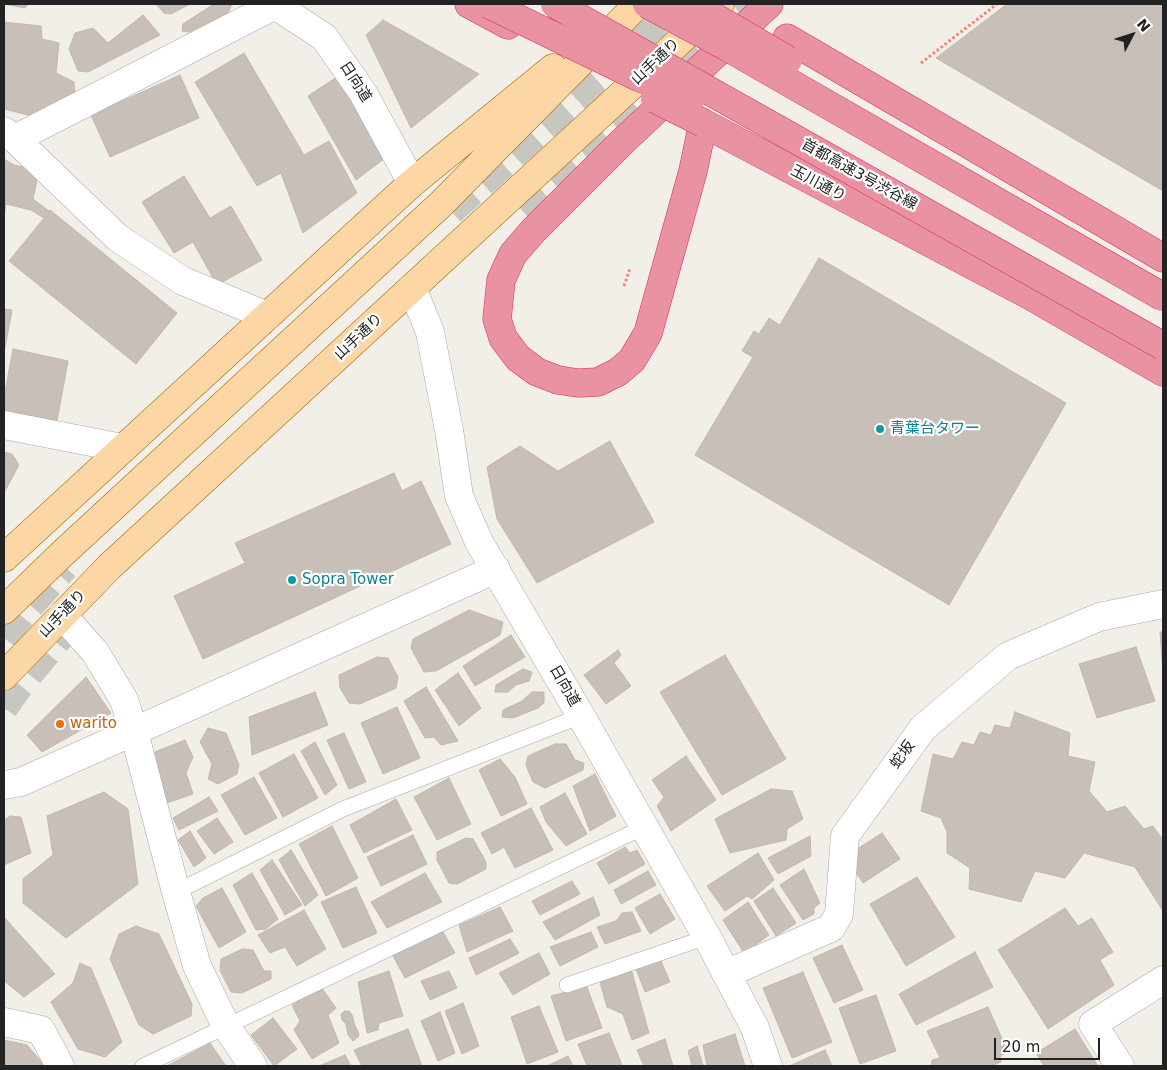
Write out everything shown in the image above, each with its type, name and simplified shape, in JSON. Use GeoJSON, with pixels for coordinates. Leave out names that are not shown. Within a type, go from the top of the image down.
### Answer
{"type":"FeatureCollection","features":[{"type":"Feature","properties":{"kind":"highway","name":"玉川通り"},"geometry":{"type":"LineString","coordinates":[[469,4],[518,31],[703,123],[1031,296],[1163,372]]}},
{"type":"Feature","properties":{"kind":"highway"},"geometry":{"type":"LineString","coordinates":[[488,4],[638,77],[775,128]]}},
{"type":"Feature","properties":{"kind":"highway","name":"首都高速3号渋谷線"},"geometry":{"type":"LineString","coordinates":[[555,4],[1163,346]]}},
{"type":"Feature","properties":{"kind":"highway"},"geometry":{"type":"LineString","coordinates":[[647,4],[729,48],[1163,297]]}},
{"type":"Feature","properties":{"kind":"highway"},"geometry":{"type":"LineString","coordinates":[[692,4],[866,106],[1102,261]]}},
{"type":"Feature","properties":{"kind":"highway"},"geometry":{"type":"LineString","coordinates":[[726,4],[1163,258]]}},
{"type":"Feature","properties":{"kind":"highway"},"geometry":{"type":"LineString","coordinates":[[703,123],[692,171],[648,333],[632,360],[618,372],[598,382],[578,383],[558,380],[537,372],[518,358],[503,338],[496,319],[501,280],[513,254],[533,231],[595,169],[769,4]]}},
{"type":"Feature","properties":{"kind":"highway"},"geometry":{"type":"LineString","coordinates":[[1121,347],[1163,379]]}},
{"type":"Feature","properties":{"kind":"main road"},"geometry":{"type":"LineString","coordinates":[[4,558],[412,183],[632,4]]}},
{"type":"Feature","properties":{"kind":"main road"},"geometry":{"type":"LineString","coordinates":[[4,610],[441,204],[638,4]]}},
{"type":"Feature","properties":{"kind":"main road","name":"山手通り"},"geometry":{"type":"LineString","coordinates":[[4,676],[116,560],[720,4]]}},
{"type":"Feature","properties":{"kind":"street","name":"日向道"},"geometry":{"type":"LineString","coordinates":[[274,5],[324,37],[363,93],[412,183]]}},
{"type":"Feature","properties":{"kind":"street"},"geometry":{"type":"LineString","coordinates":[[267,316],[183,281],[118,238],[10,135],[274,5]]}},
{"type":"Feature","properties":{"kind":"street","name":"日向道"},"geometry":{"type":"LineString","coordinates":[[412,288],[430,332],[449,430],[459,496],[479,542],[707,937],[755,1028],[768,1066]]}},
{"type":"Feature","properties":{"kind":"street"},"geometry":{"type":"LineString","coordinates":[[4,426],[122,448]]}},
{"type":"Feature","properties":{"kind":"street"},"geometry":{"type":"LineString","coordinates":[[4,785],[21,782],[496,569]]}},
{"type":"Feature","properties":{"kind":"street","name":"蛇坂"},"geometry":{"type":"LineString","coordinates":[[726,974],[831,928],[839,914],[845,836],[923,728],[1008,656],[1098,617],[1163,604]]}},
{"type":"Feature","properties":{"kind":"street"},"geometry":{"type":"LineString","coordinates":[[62,615],[95,652],[124,700],[198,966],[226,1026],[253,1066]]}},
{"type":"Feature","properties":{"kind":"street"},"geometry":{"type":"LineString","coordinates":[[1120,1066],[1093,1024],[1163,980]]}},
{"type":"Feature","properties":{"kind":"street"},"geometry":{"type":"LineString","coordinates":[[4,1022],[41,1030],[60,1066]]}},
{"type":"Feature","properties":{"kind":"lane"},"geometry":{"type":"LineString","coordinates":[[176,892],[343,809],[581,716]]}},
{"type":"Feature","properties":{"kind":"lane"},"geometry":{"type":"LineString","coordinates":[[144,1066],[644,827]]}},
{"type":"Feature","properties":{"kind":"lane"},"geometry":{"type":"LineString","coordinates":[[567,985],[707,937]]}},
{"type":"Feature","properties":{"kind":"path"},"geometry":{"type":"LineString","coordinates":[[921,63],[997,4]]}},
{"type":"Feature","properties":{"kind":"building"},"geometry":{"type":"Polygon","coordinates":[[[4,4],[28,4],[25,8],[4,4]]]}},
{"type":"Feature","properties":{"kind":"building"},"geometry":{"type":"Polygon","coordinates":[[[156,4],[190,4],[171,14],[164,13],[156,4]]]}},
{"type":"Feature","properties":{"kind":"building"},"geometry":{"type":"Polygon","coordinates":[[[214,4],[232,4],[228,13],[189,32],[182,31],[183,24],[214,4]]]}},
{"type":"Feature","properties":{"kind":"building"},"geometry":{"type":"Polygon","coordinates":[[[1007,4],[1163,4],[1163,191],[936,58],[1007,4]]]}},
{"type":"Feature","properties":{"kind":"building"},"geometry":{"type":"Polygon","coordinates":[[[143,15],[160,35],[88,72],[78,71],[69,49],[75,33],[93,28],[108,43],[143,15]]]}},
{"type":"Feature","properties":{"kind":"building"},"geometry":{"type":"Polygon","coordinates":[[[383,20],[479,74],[411,128],[366,35],[383,20]]]}},
{"type":"Feature","properties":{"kind":"building"},"geometry":{"type":"Polygon","coordinates":[[[4,22],[41,26],[42,39],[59,43],[56,73],[74,82],[76,104],[44,119],[4,109],[4,22]]]}},
{"type":"Feature","properties":{"kind":"building"},"geometry":{"type":"Polygon","coordinates":[[[244,53],[304,155],[329,141],[357,193],[303,233],[281,173],[257,186],[195,82],[244,53]]]}},
{"type":"Feature","properties":{"kind":"building"},"geometry":{"type":"Polygon","coordinates":[[[180,75],[199,118],[110,157],[91,115],[180,75]]]}},
{"type":"Feature","properties":{"kind":"building"},"geometry":{"type":"Polygon","coordinates":[[[340,75],[385,158],[356,180],[308,96],[340,75]]]}},
{"type":"Feature","properties":{"kind":"building"},"geometry":{"type":"Polygon","coordinates":[[[4,159],[14,165],[39,171],[33,199],[50,210],[177,313],[136,364],[9,261],[44,218],[31,210],[6,204],[4,216],[4,159]]]}},
{"type":"Feature","properties":{"kind":"building"},"geometry":{"type":"Polygon","coordinates":[[[184,176],[210,218],[231,206],[262,260],[217,285],[193,242],[174,253],[142,202],[184,176]]]}},
{"type":"Feature","properties":{"kind":"building","name":"青葉台タワー"},"geometry":{"type":"Polygon","coordinates":[[[819,258],[1066,403],[949,605],[695,455],[753,357],[742,351],[754,331],[759,334],[769,318],[780,325],[819,258]]]}},
{"type":"Feature","properties":{"kind":"building"},"geometry":{"type":"Polygon","coordinates":[[[4,309],[12,310],[5,348],[4,348],[4,309]]]}},
{"type":"Feature","properties":{"kind":"building"},"geometry":{"type":"Polygon","coordinates":[[[13,349],[68,361],[57,421],[4,411],[4,397],[13,349]]]}},
{"type":"Feature","properties":{"kind":"building"},"geometry":{"type":"Polygon","coordinates":[[[610,441],[654,522],[537,583],[497,519],[487,467],[520,446],[558,471],[610,441]]]}},
{"type":"Feature","properties":{"kind":"building"},"geometry":{"type":"Polygon","coordinates":[[[4,452],[12,454],[19,465],[4,493],[4,452]]]}},
{"type":"Feature","properties":{"kind":"building","name":"Sopra Tower"},"geometry":{"type":"Polygon","coordinates":[[[394,473],[402,491],[421,481],[451,544],[203,659],[174,596],[245,563],[235,543],[394,473]]]}},
{"type":"Feature","properties":{"kind":"building"},"geometry":{"type":"Polygon","coordinates":[[[469,610],[503,622],[500,635],[436,671],[424,672],[411,648],[413,639],[469,610]]]}},
{"type":"Feature","properties":{"kind":"building"},"geometry":{"type":"Polygon","coordinates":[[[1160,632],[1163,632],[1163,673],[1160,632]]]}},
{"type":"Feature","properties":{"kind":"building"},"geometry":{"type":"Polygon","coordinates":[[[511,635],[525,657],[475,686],[463,666],[511,635]]]}},
{"type":"Feature","properties":{"kind":"building"},"geometry":{"type":"Polygon","coordinates":[[[1136,647],[1155,701],[1097,718],[1079,664],[1136,647]]]}},
{"type":"Feature","properties":{"kind":"building"},"geometry":{"type":"Polygon","coordinates":[[[618,650],[621,655],[614,663],[631,686],[606,704],[584,675],[618,650]]]}},
{"type":"Feature","properties":{"kind":"building"},"geometry":{"type":"Polygon","coordinates":[[[725,655],[786,759],[722,795],[660,692],[725,655]]]}},
{"type":"Feature","properties":{"kind":"building"},"geometry":{"type":"Polygon","coordinates":[[[377,657],[388,658],[398,677],[396,688],[360,704],[349,703],[340,688],[339,675],[377,657]]]}},
{"type":"Feature","properties":{"kind":"building"},"geometry":{"type":"Polygon","coordinates":[[[523,669],[532,672],[529,681],[516,685],[508,692],[495,692],[496,685],[523,669]]]}},
{"type":"Feature","properties":{"kind":"building"},"geometry":{"type":"Polygon","coordinates":[[[458,673],[481,708],[459,726],[435,690],[458,673]]]}},
{"type":"Feature","properties":{"kind":"building"},"geometry":{"type":"Polygon","coordinates":[[[86,677],[111,713],[42,752],[27,735],[86,677]]]}},
{"type":"Feature","properties":{"kind":"building"},"geometry":{"type":"Polygon","coordinates":[[[426,687],[458,741],[441,745],[434,737],[425,738],[404,701],[426,687]]]}},
{"type":"Feature","properties":{"kind":"building"},"geometry":{"type":"Polygon","coordinates":[[[315,692],[328,725],[252,755],[249,717],[315,692]]]}},
{"type":"Feature","properties":{"kind":"building"},"geometry":{"type":"Polygon","coordinates":[[[532,692],[544,692],[544,703],[538,708],[513,718],[502,717],[503,710],[522,701],[532,692]]]}},
{"type":"Feature","properties":{"kind":"building"},"geometry":{"type":"Polygon","coordinates":[[[397,707],[420,758],[383,774],[361,723],[397,707]]]}},
{"type":"Feature","properties":{"kind":"building"},"geometry":{"type":"Polygon","coordinates":[[[1015,712],[1070,733],[1068,756],[1095,762],[1089,791],[1107,812],[1125,806],[1144,829],[1153,826],[1163,840],[1163,911],[1135,867],[1084,853],[1065,878],[1035,871],[1021,902],[969,889],[970,868],[947,853],[947,832],[941,818],[921,811],[933,754],[953,759],[962,742],[974,745],[980,732],[991,735],[995,725],[1010,728],[1015,712]]]}},
{"type":"Feature","properties":{"kind":"building"},"geometry":{"type":"Polygon","coordinates":[[[208,728],[226,733],[239,765],[237,774],[218,784],[208,779],[212,764],[200,742],[208,728]]]}},
{"type":"Feature","properties":{"kind":"building"},"geometry":{"type":"Polygon","coordinates":[[[344,733],[366,782],[349,789],[327,740],[344,733]]]}},
{"type":"Feature","properties":{"kind":"building"},"geometry":{"type":"Polygon","coordinates":[[[185,740],[193,757],[186,773],[193,794],[167,803],[155,752],[185,740]]]}},
{"type":"Feature","properties":{"kind":"building"},"geometry":{"type":"Polygon","coordinates":[[[315,742],[337,785],[325,795],[301,751],[315,742]]]}},
{"type":"Feature","properties":{"kind":"building"},"geometry":{"type":"Polygon","coordinates":[[[555,744],[566,744],[575,760],[584,763],[583,770],[545,788],[533,782],[526,765],[528,756],[555,744]]]}},
{"type":"Feature","properties":{"kind":"building"},"geometry":{"type":"Polygon","coordinates":[[[294,754],[318,798],[283,817],[259,773],[294,754]]]}},
{"type":"Feature","properties":{"kind":"building"},"geometry":{"type":"Polygon","coordinates":[[[686,756],[716,800],[671,831],[657,806],[664,797],[652,780],[686,756]]]}},
{"type":"Feature","properties":{"kind":"building"},"geometry":{"type":"Polygon","coordinates":[[[500,759],[515,777],[527,804],[501,816],[479,770],[500,759]]]}},
{"type":"Feature","properties":{"kind":"building"},"geometry":{"type":"Polygon","coordinates":[[[595,774],[616,816],[590,831],[573,786],[595,774]]]}},
{"type":"Feature","properties":{"kind":"building"},"geometry":{"type":"Polygon","coordinates":[[[254,777],[277,818],[245,835],[221,795],[254,777]]]}},
{"type":"Feature","properties":{"kind":"building"},"geometry":{"type":"Polygon","coordinates":[[[449,778],[471,824],[437,840],[414,797],[449,778]]]}},
{"type":"Feature","properties":{"kind":"building"},"geometry":{"type":"Polygon","coordinates":[[[771,789],[792,791],[803,819],[787,829],[786,840],[730,853],[715,819],[771,789]]]}},
{"type":"Feature","properties":{"kind":"building"},"geometry":{"type":"Polygon","coordinates":[[[104,792],[128,809],[138,884],[66,938],[23,903],[23,879],[53,855],[47,816],[104,792]]]}},
{"type":"Feature","properties":{"kind":"building"},"geometry":{"type":"Polygon","coordinates":[[[565,793],[587,834],[566,846],[546,822],[540,807],[565,793]]]}},
{"type":"Feature","properties":{"kind":"building"},"geometry":{"type":"Polygon","coordinates":[[[209,797],[218,811],[179,830],[173,818],[209,797]]]}},
{"type":"Feature","properties":{"kind":"building"},"geometry":{"type":"Polygon","coordinates":[[[396,799],[412,830],[364,853],[350,825],[396,799]]]}},
{"type":"Feature","properties":{"kind":"building"},"geometry":{"type":"Polygon","coordinates":[[[531,808],[553,850],[515,868],[504,847],[492,854],[481,833],[531,808]]]}},
{"type":"Feature","properties":{"kind":"building"},"geometry":{"type":"Polygon","coordinates":[[[10,816],[21,817],[31,853],[4,865],[4,820],[10,816]]]}},
{"type":"Feature","properties":{"kind":"building"},"geometry":{"type":"Polygon","coordinates":[[[217,818],[233,842],[214,854],[197,831],[217,818]]]}},
{"type":"Feature","properties":{"kind":"building"},"geometry":{"type":"Polygon","coordinates":[[[332,826],[358,878],[326,896],[299,844],[332,826]]]}},
{"type":"Feature","properties":{"kind":"building"},"geometry":{"type":"Polygon","coordinates":[[[190,831],[206,858],[194,867],[178,840],[190,831]]]}},
{"type":"Feature","properties":{"kind":"building"},"geometry":{"type":"Polygon","coordinates":[[[882,833],[900,859],[863,883],[850,863],[851,853],[882,833]]]}},
{"type":"Feature","properties":{"kind":"building"},"geometry":{"type":"Polygon","coordinates":[[[413,835],[427,864],[381,886],[367,857],[413,835]]]}},
{"type":"Feature","properties":{"kind":"building"},"geometry":{"type":"Polygon","coordinates":[[[810,836],[811,856],[778,874],[768,858],[810,836]]]}},
{"type":"Feature","properties":{"kind":"building"},"geometry":{"type":"Polygon","coordinates":[[[466,838],[473,839],[486,862],[486,869],[457,884],[449,883],[437,860],[437,852],[466,838]]]}},
{"type":"Feature","properties":{"kind":"building"},"geometry":{"type":"Polygon","coordinates":[[[625,847],[630,853],[637,850],[645,864],[609,884],[597,863],[625,847]]]}},
{"type":"Feature","properties":{"kind":"building"},"geometry":{"type":"Polygon","coordinates":[[[291,850],[318,895],[305,906],[279,860],[291,850]]]}},
{"type":"Feature","properties":{"kind":"building"},"geometry":{"type":"Polygon","coordinates":[[[758,853],[774,880],[752,899],[747,896],[725,911],[707,886],[758,853]]]}},
{"type":"Feature","properties":{"kind":"building"},"geometry":{"type":"Polygon","coordinates":[[[272,860],[302,905],[285,915],[260,870],[272,860]]]}},
{"type":"Feature","properties":{"kind":"building"},"geometry":{"type":"Polygon","coordinates":[[[804,869],[820,903],[814,908],[814,914],[803,920],[780,885],[804,869]]]}},
{"type":"Feature","properties":{"kind":"building"},"geometry":{"type":"Polygon","coordinates":[[[648,871],[656,885],[621,904],[614,890],[648,871]]]}},
{"type":"Feature","properties":{"kind":"building"},"geometry":{"type":"Polygon","coordinates":[[[252,873],[278,919],[266,929],[256,930],[233,885],[252,873]]]}},
{"type":"Feature","properties":{"kind":"building"},"geometry":{"type":"Polygon","coordinates":[[[425,873],[442,902],[387,928],[371,902],[425,873]]]}},
{"type":"Feature","properties":{"kind":"building"},"geometry":{"type":"Polygon","coordinates":[[[917,877],[955,937],[906,966],[870,904],[917,877]]]}},
{"type":"Feature","properties":{"kind":"building"},"geometry":{"type":"Polygon","coordinates":[[[572,881],[580,894],[540,915],[532,901],[572,881]]]}},
{"type":"Feature","properties":{"kind":"building"},"geometry":{"type":"Polygon","coordinates":[[[356,887],[377,933],[343,948],[321,902],[356,887]]]}},
{"type":"Feature","properties":{"kind":"building"},"geometry":{"type":"Polygon","coordinates":[[[222,888],[246,932],[219,948],[196,906],[203,898],[222,888]]]}},
{"type":"Feature","properties":{"kind":"building"},"geometry":{"type":"Polygon","coordinates":[[[773,888],[796,923],[776,936],[754,901],[773,888]]]}},
{"type":"Feature","properties":{"kind":"building"},"geometry":{"type":"Polygon","coordinates":[[[660,894],[675,919],[650,934],[635,908],[660,894]]]}},
{"type":"Feature","properties":{"kind":"building"},"geometry":{"type":"Polygon","coordinates":[[[593,897],[600,915],[555,940],[543,922],[593,897]]]}},
{"type":"Feature","properties":{"kind":"building"},"geometry":{"type":"Polygon","coordinates":[[[748,902],[769,935],[744,953],[723,920],[748,902]]]}},
{"type":"Feature","properties":{"kind":"building"},"geometry":{"type":"Polygon","coordinates":[[[500,907],[513,931],[467,952],[459,925],[500,907]]]}},
{"type":"Feature","properties":{"kind":"building"},"geometry":{"type":"Polygon","coordinates":[[[1065,908],[1078,926],[1092,918],[1113,952],[1100,960],[1114,985],[1048,1029],[998,950],[1065,908]]]}},
{"type":"Feature","properties":{"kind":"building"},"geometry":{"type":"Polygon","coordinates":[[[304,910],[326,949],[297,966],[285,947],[270,953],[258,935],[304,910]]]}},
{"type":"Feature","properties":{"kind":"building"},"geometry":{"type":"Polygon","coordinates":[[[632,912],[641,931],[605,944],[597,927],[616,921],[622,913],[632,912]]]}},
{"type":"Feature","properties":{"kind":"building"},"geometry":{"type":"Polygon","coordinates":[[[4,917],[55,974],[24,997],[4,981],[4,917]]]}},
{"type":"Feature","properties":{"kind":"building"},"geometry":{"type":"Polygon","coordinates":[[[136,926],[159,934],[192,1004],[191,1016],[153,1034],[139,1025],[110,959],[119,934],[136,926]]]}},
{"type":"Feature","properties":{"kind":"building"},"geometry":{"type":"Polygon","coordinates":[[[443,932],[455,953],[405,978],[392,954],[443,932]]]}},
{"type":"Feature","properties":{"kind":"building"},"geometry":{"type":"Polygon","coordinates":[[[591,932],[598,947],[560,966],[550,947],[591,932]]]}},
{"type":"Feature","properties":{"kind":"building"},"geometry":{"type":"Polygon","coordinates":[[[510,939],[519,953],[476,975],[469,958],[510,939]]]}},
{"type":"Feature","properties":{"kind":"building"},"geometry":{"type":"Polygon","coordinates":[[[842,945],[863,990],[834,1003],[813,958],[842,945]]]}},
{"type":"Feature","properties":{"kind":"building"},"geometry":{"type":"Polygon","coordinates":[[[242,949],[253,950],[264,971],[271,971],[271,979],[242,993],[231,992],[220,970],[221,959],[242,949]]]}},
{"type":"Feature","properties":{"kind":"building"},"geometry":{"type":"Polygon","coordinates":[[[975,952],[993,987],[916,1025],[899,994],[975,952]]]}},
{"type":"Feature","properties":{"kind":"building"},"geometry":{"type":"Polygon","coordinates":[[[539,953],[550,974],[513,995],[499,973],[539,953]]]}},
{"type":"Feature","properties":{"kind":"building"},"geometry":{"type":"Polygon","coordinates":[[[660,959],[670,982],[645,992],[636,969],[660,959]]]}},
{"type":"Feature","properties":{"kind":"building"},"geometry":{"type":"Polygon","coordinates":[[[80,963],[91,968],[122,1042],[105,1057],[78,1049],[51,1002],[73,983],[80,963]]]}},
{"type":"Feature","properties":{"kind":"building"},"geometry":{"type":"Polygon","coordinates":[[[627,970],[632,972],[649,1033],[632,1040],[623,1014],[607,1007],[600,982],[627,970]]]}},
{"type":"Feature","properties":{"kind":"building"},"geometry":{"type":"Polygon","coordinates":[[[389,971],[403,1016],[379,1023],[378,1030],[367,1033],[358,982],[389,971]]]}},
{"type":"Feature","properties":{"kind":"building"},"geometry":{"type":"Polygon","coordinates":[[[449,971],[457,988],[430,1000],[421,981],[449,971]]]}},
{"type":"Feature","properties":{"kind":"building"},"geometry":{"type":"Polygon","coordinates":[[[803,972],[832,1042],[792,1058],[763,988],[803,972]]]}},
{"type":"Feature","properties":{"kind":"building"},"geometry":{"type":"Polygon","coordinates":[[[321,987],[336,1008],[328,1015],[339,1043],[312,1059],[294,1030],[300,1021],[292,1005],[321,987]]]}},
{"type":"Feature","properties":{"kind":"building"},"geometry":{"type":"Polygon","coordinates":[[[587,987],[602,1028],[566,1041],[551,996],[587,987]]]}},
{"type":"Feature","properties":{"kind":"building"},"geometry":{"type":"Polygon","coordinates":[[[876,995],[896,1051],[860,1064],[839,1008],[876,995]]]}},
{"type":"Feature","properties":{"kind":"building"},"geometry":{"type":"Polygon","coordinates":[[[463,1003],[479,1046],[462,1054],[445,1011],[463,1003]]]}},
{"type":"Feature","properties":{"kind":"building"},"geometry":{"type":"Polygon","coordinates":[[[539,1006],[558,1052],[527,1064],[511,1017],[539,1006]]]}},
{"type":"Feature","properties":{"kind":"building"},"geometry":{"type":"Polygon","coordinates":[[[988,1007],[1008,1052],[1000,1056],[1001,1062],[990,1066],[931,1066],[932,1060],[940,1058],[927,1031],[988,1007]]]}},
{"type":"Feature","properties":{"kind":"building"},"geometry":{"type":"Polygon","coordinates":[[[349,1011],[352,1015],[358,1031],[359,1036],[353,1041],[348,1035],[346,1024],[342,1020],[341,1014],[349,1011]]]}},
{"type":"Feature","properties":{"kind":"building"},"geometry":{"type":"Polygon","coordinates":[[[440,1012],[455,1053],[438,1061],[421,1021],[440,1012]]]}},
{"type":"Feature","properties":{"kind":"building"},"geometry":{"type":"Polygon","coordinates":[[[273,1018],[297,1049],[274,1066],[251,1035],[273,1018]]]}},
{"type":"Feature","properties":{"kind":"building"},"geometry":{"type":"Polygon","coordinates":[[[408,1029],[422,1066],[362,1066],[354,1050],[408,1029]]]}},
{"type":"Feature","properties":{"kind":"building"},"geometry":{"type":"Polygon","coordinates":[[[1075,1029],[1098,1066],[1044,1066],[1036,1053],[1075,1029]]]}},
{"type":"Feature","properties":{"kind":"building"},"geometry":{"type":"Polygon","coordinates":[[[609,1033],[622,1065],[587,1066],[578,1044],[609,1033]]]}},
{"type":"Feature","properties":{"kind":"building"},"geometry":{"type":"Polygon","coordinates":[[[735,1034],[745,1066],[707,1066],[703,1045],[735,1034]]]}},
{"type":"Feature","properties":{"kind":"building"},"geometry":{"type":"Polygon","coordinates":[[[665,1039],[673,1066],[644,1066],[637,1050],[665,1039]]]}},
{"type":"Feature","properties":{"kind":"building"},"geometry":{"type":"Polygon","coordinates":[[[4,1040],[27,1045],[45,1066],[4,1066],[4,1040]]]}},
{"type":"Feature","properties":{"kind":"building"},"geometry":{"type":"Polygon","coordinates":[[[210,1043],[226,1066],[167,1066],[210,1043]]]}},
{"type":"Feature","properties":{"kind":"building"},"geometry":{"type":"Polygon","coordinates":[[[697,1046],[703,1065],[692,1066],[688,1051],[697,1046]]]}},
{"type":"Feature","properties":{"kind":"building"},"geometry":{"type":"Polygon","coordinates":[[[825,1050],[832,1066],[789,1066],[825,1050]]]}},
{"type":"Feature","properties":{"kind":"building"},"geometry":{"type":"Polygon","coordinates":[[[345,1055],[351,1066],[319,1066],[345,1055]]]}},
{"type":"Feature","properties":{"kind":"building"},"geometry":{"type":"Polygon","coordinates":[[[568,1056],[573,1066],[547,1066],[568,1056]]]}},
{"type":"Feature","properties":{"kind":"tunnel"},"geometry":{"type":"LineString","coordinates":[[451,211],[682,4]]}},
{"type":"Feature","properties":{"kind":"tunnel"},"geometry":{"type":"LineString","coordinates":[[519,207],[749,4]]}},
{"type":"Feature","properties":{"kind":"tunnel"},"geometry":{"type":"LineString","coordinates":[[4,638],[65,567]]}},
{"type":"Feature","properties":{"kind":"tunnel"},"geometry":{"type":"LineString","coordinates":[[4,708],[74,620]]}},
{"type":"Feature","properties":{"kind":"place","name":"青葉台タワー"},"geometry":{"type":"Point","coordinates":[880,429]}},
{"type":"Feature","properties":{"kind":"place","name":"Sopra Tower"},"geometry":{"type":"Point","coordinates":[292,580]}},
{"type":"Feature","properties":{"kind":"place","name":"warito"},"geometry":{"type":"Point","coordinates":[60,724]}}]}
